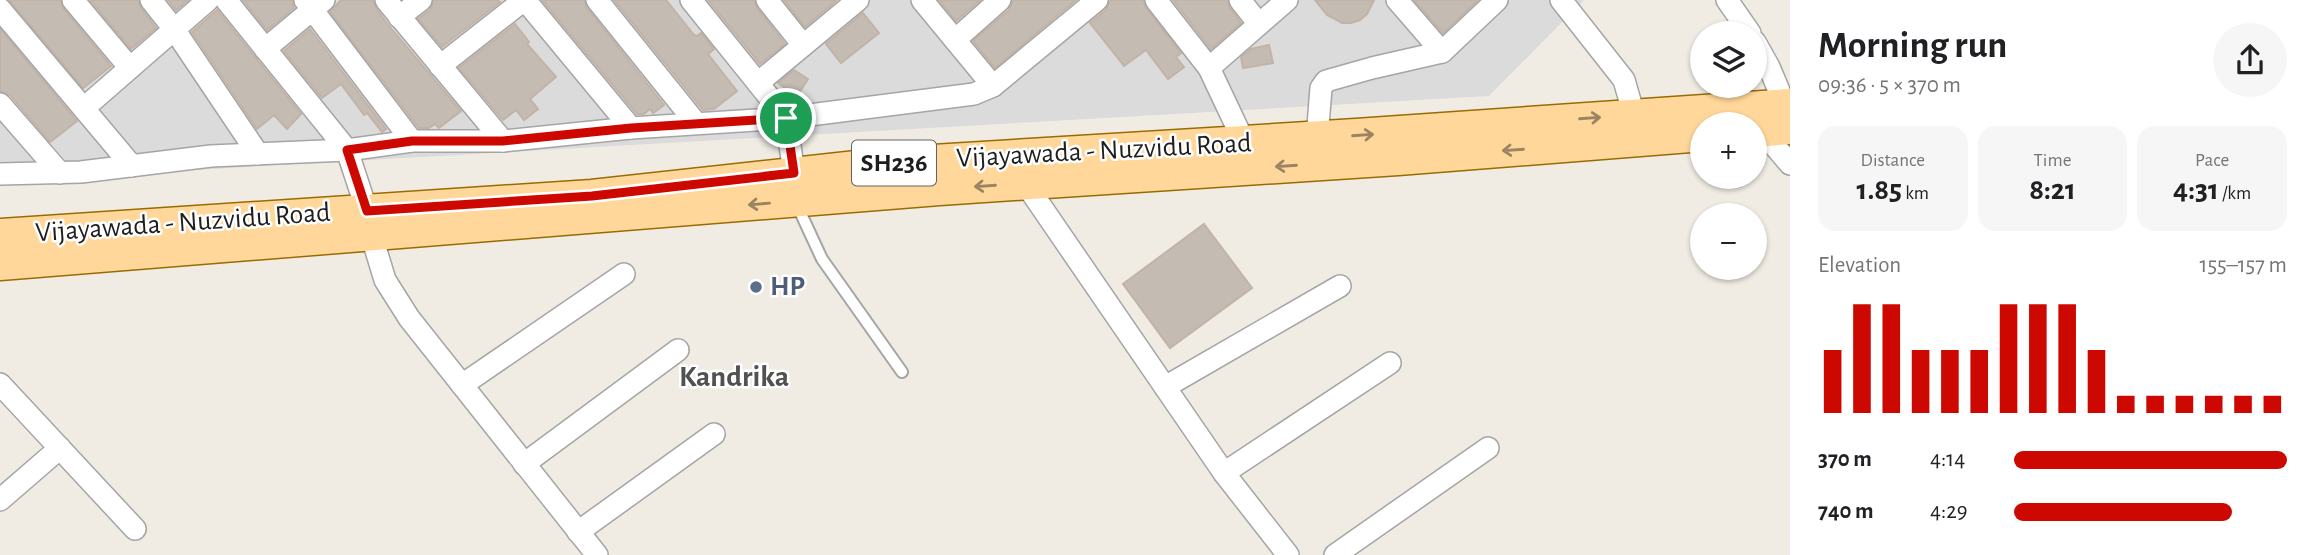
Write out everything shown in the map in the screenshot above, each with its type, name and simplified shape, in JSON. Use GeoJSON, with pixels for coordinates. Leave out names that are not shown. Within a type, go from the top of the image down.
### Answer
{"type":"FeatureCollection","features":[{"type":"Feature","properties":{"kind":"main road","name":"Vijayawada - Nuzvidu Road"},"geometry":{"type":"LineString","coordinates":[[0,235],[592,196],[794,178],[884,164],[1240,132],[1634,115],[1777,120]]}},
{"type":"Feature","properties":{"kind":"main road","name":"Vijayawada - Nuzvidu Road"},"geometry":{"type":"LineString","coordinates":[[794,178],[1026,183],[1398,159],[1690,136]]}},
{"type":"Feature","properties":{"kind":"main road","name":"Vijayawada - Nuzvidu Road"},"geometry":{"type":"LineString","coordinates":[[0,264],[366,212]]}},
{"type":"Feature","properties":{"kind":"street"},"geometry":{"type":"LineString","coordinates":[[73,0],[130,68]]}},
{"type":"Feature","properties":{"kind":"street"},"geometry":{"type":"LineString","coordinates":[[152,0],[258,154]]}},
{"type":"Feature","properties":{"kind":"street"},"geometry":{"type":"LineString","coordinates":[[84,108],[208,0]]}},
{"type":"Feature","properties":{"kind":"street"},"geometry":{"type":"LineString","coordinates":[[226,0],[349,156],[385,280],[408,318],[597,555]]}},
{"type":"Feature","properties":{"kind":"street"},"geometry":{"type":"LineString","coordinates":[[421,0],[392,8],[503,141]]}},
{"type":"Feature","properties":{"kind":"street"},"geometry":{"type":"LineString","coordinates":[[440,66],[525,0],[631,128]]}},
{"type":"Feature","properties":{"kind":"street"},"geometry":{"type":"LineString","coordinates":[[597,0],[696,123]]}},
{"type":"Feature","properties":{"kind":"street"},"geometry":{"type":"LineString","coordinates":[[691,0],[758,83],[787,125],[794,178]]}},
{"type":"Feature","properties":{"kind":"street"},"geometry":{"type":"LineString","coordinates":[[766,0],[803,45]]}},
{"type":"Feature","properties":{"kind":"street"},"geometry":{"type":"LineString","coordinates":[[922,0],[993,86]]}},
{"type":"Feature","properties":{"kind":"street"},"geometry":{"type":"LineString","coordinates":[[955,40],[1000,0]]}},
{"type":"Feature","properties":{"kind":"street"},"geometry":{"type":"LineString","coordinates":[[0,174],[60,173],[211,156],[349,156],[412,141],[503,141],[696,123],[787,125],[974,94],[993,86],[1097,0]]}},
{"type":"Feature","properties":{"kind":"street"},"geometry":{"type":"LineString","coordinates":[[1156,0],[1209,68],[1240,132]]}},
{"type":"Feature","properties":{"kind":"street"},"geometry":{"type":"LineString","coordinates":[[1240,0],[1258,23]]}},
{"type":"Feature","properties":{"kind":"street"},"geometry":{"type":"LineString","coordinates":[[1209,68],[1287,0]]}},
{"type":"Feature","properties":{"kind":"street"},"geometry":{"type":"LineString","coordinates":[[1398,0],[1442,52]]}},
{"type":"Feature","properties":{"kind":"street"},"geometry":{"type":"LineString","coordinates":[[1561,0],[1624,80],[1634,115]]}},
{"type":"Feature","properties":{"kind":"street"},"geometry":{"type":"LineString","coordinates":[[1727,0],[1742,21]]}},
{"type":"Feature","properties":{"kind":"street"},"geometry":{"type":"LineString","coordinates":[[265,49],[314,3],[412,141]]}},
{"type":"Feature","properties":{"kind":"street"},"geometry":{"type":"LineString","coordinates":[[758,83],[848,3]]}},
{"type":"Feature","properties":{"kind":"street"},"geometry":{"type":"LineString","coordinates":[[1317,130],[1321,88],[1326,81],[1442,52],[1485,4]]}},
{"type":"Feature","properties":{"kind":"street"},"geometry":{"type":"LineString","coordinates":[[0,9],[132,166]]}},
{"type":"Feature","properties":{"kind":"street"},"geometry":{"type":"LineString","coordinates":[[1767,63],[1777,120],[1790,164]]}},
{"type":"Feature","properties":{"kind":"street"},"geometry":{"type":"LineString","coordinates":[[0,104],[60,173]]}},
{"type":"Feature","properties":{"kind":"street"},"geometry":{"type":"LineString","coordinates":[[1026,183],[1224,473],[1288,555]]}},
{"type":"Feature","properties":{"kind":"street"},"geometry":{"type":"LineString","coordinates":[[462,385],[624,274]]}},
{"type":"Feature","properties":{"kind":"street"},"geometry":{"type":"LineString","coordinates":[[1165,387],[1340,286]]}},
{"type":"Feature","properties":{"kind":"street"},"geometry":{"type":"LineString","coordinates":[[524,464],[678,351]]}},
{"type":"Feature","properties":{"kind":"street"},"geometry":{"type":"LineString","coordinates":[[1224,473],[1390,363]]}},
{"type":"Feature","properties":{"kind":"street"},"geometry":{"type":"LineString","coordinates":[[0,384],[135,529]]}},
{"type":"Feature","properties":{"kind":"street"},"geometry":{"type":"LineString","coordinates":[[578,532],[714,434]]}},
{"type":"Feature","properties":{"kind":"street"},"geometry":{"type":"LineString","coordinates":[[1335,555],[1488,448]]}},
{"type":"Feature","properties":{"kind":"street"},"geometry":{"type":"LineString","coordinates":[[0,500],[60,449]]}},
{"type":"Feature","properties":{"kind":"lane"},"geometry":{"type":"LineString","coordinates":[[794,178],[822,259],[902,372]]}},
{"type":"Feature","properties":{"kind":"shaded area"},"geometry":{"type":"Polygon","coordinates":[[[0,0],[1584,0],[1489,96],[0,181],[0,0]]]}},
{"type":"Feature","properties":{"kind":"building"},"geometry":{"type":"Polygon","coordinates":[[[9,0],[60,0],[63,8],[111,66],[83,88],[9,0]]]}},
{"type":"Feature","properties":{"kind":"building"},"geometry":{"type":"Polygon","coordinates":[[[90,0],[138,0],[156,28],[131,49],[90,0]]]}},
{"type":"Feature","properties":{"kind":"building"},"geometry":{"type":"Polygon","coordinates":[[[168,0],[188,0],[176,10],[168,0]]]}},
{"type":"Feature","properties":{"kind":"building"},"geometry":{"type":"Polygon","coordinates":[[[243,0],[292,0],[294,8],[267,30],[243,0]]]}},
{"type":"Feature","properties":{"kind":"building"},"geometry":{"type":"Polygon","coordinates":[[[341,0],[373,0],[389,26],[461,111],[439,128],[435,124],[429,128],[419,128],[330,12],[341,0]]]}},
{"type":"Feature","properties":{"kind":"building"},"geometry":{"type":"Polygon","coordinates":[[[434,0],[500,2],[442,47],[418,19],[430,10],[434,0]]]}},
{"type":"Feature","properties":{"kind":"building"},"geometry":{"type":"Polygon","coordinates":[[[542,0],[584,0],[587,8],[664,105],[653,113],[650,109],[644,114],[637,114],[542,0]]]}},
{"type":"Feature","properties":{"kind":"building"},"geometry":{"type":"Polygon","coordinates":[[[614,0],[666,0],[694,35],[701,33],[714,49],[708,54],[737,91],[714,109],[703,110],[614,0]]]}},
{"type":"Feature","properties":{"kind":"building"},"geometry":{"type":"Polygon","coordinates":[[[708,0],[754,0],[757,8],[785,44],[760,64],[708,0]]]}},
{"type":"Feature","properties":{"kind":"building"},"geometry":{"type":"Polygon","coordinates":[[[784,0],[837,0],[805,27],[784,0]]]}},
{"type":"Feature","properties":{"kind":"building"},"geometry":{"type":"Polygon","coordinates":[[[939,0],[980,0],[956,21],[939,0]]]}},
{"type":"Feature","properties":{"kind":"building"},"geometry":{"type":"Polygon","coordinates":[[[1013,0],[1076,0],[995,68],[973,41],[1009,10],[1013,0]]]}},
{"type":"Feature","properties":{"kind":"building"},"geometry":{"type":"Polygon","coordinates":[[[1110,0],[1143,0],[1146,8],[1181,53],[1176,57],[1184,67],[1168,79],[1146,50],[1124,66],[1090,23],[1106,10],[1110,0]]]}},
{"type":"Feature","properties":{"kind":"building"},"geometry":{"type":"Polygon","coordinates":[[[1173,0],[1227,0],[1241,23],[1211,49],[1173,0]]]}},
{"type":"Feature","properties":{"kind":"building"},"geometry":{"type":"Polygon","coordinates":[[[1315,0],[1374,0],[1367,14],[1360,20],[1342,23],[1327,15],[1315,0]]]}},
{"type":"Feature","properties":{"kind":"building"},"geometry":{"type":"Polygon","coordinates":[[[1414,0],[1478,0],[1443,33],[1414,0]]]}},
{"type":"Feature","properties":{"kind":"building"},"geometry":{"type":"Polygon","coordinates":[[[217,10],[301,114],[287,129],[274,115],[257,129],[192,32],[217,10]]]}},
{"type":"Feature","properties":{"kind":"building"},"geometry":{"type":"Polygon","coordinates":[[[863,13],[879,33],[841,63],[826,44],[863,13]]]}},
{"type":"Feature","properties":{"kind":"building"},"geometry":{"type":"Polygon","coordinates":[[[515,24],[529,42],[527,44],[556,77],[530,99],[538,109],[524,120],[516,110],[503,120],[459,68],[515,24]]]}},
{"type":"Feature","properties":{"kind":"building"},"geometry":{"type":"Polygon","coordinates":[[[0,29],[77,121],[50,142],[10,95],[0,91],[0,29]]]}},
{"type":"Feature","properties":{"kind":"building"},"geometry":{"type":"Polygon","coordinates":[[[310,29],[386,129],[382,132],[367,113],[364,115],[341,84],[322,98],[284,51],[310,29]]]}},
{"type":"Feature","properties":{"kind":"building"},"geometry":{"type":"Polygon","coordinates":[[[1269,45],[1273,63],[1243,68],[1241,57],[1251,49],[1269,45]]]}},
{"type":"Feature","properties":{"kind":"building"},"geometry":{"type":"Polygon","coordinates":[[[794,70],[808,79],[797,96],[778,83],[794,70]]]}},
{"type":"Feature","properties":{"kind":"building"},"geometry":{"type":"Polygon","coordinates":[[[1204,224],[1252,288],[1170,348],[1123,284],[1204,224]]]}},
{"type":"Feature","properties":{"kind":"place","name":"HP"},"geometry":{"type":"Point","coordinates":[756,287]}},
{"type":"Feature","properties":{"kind":"district","name":"Kandrika"},"geometry":{"type":"Point","coordinates":[734,377]}},
{"type":"Feature","properties":{"kind":"route"},"geometry":{"type":"LineString","coordinates":[[786,118],[794,173],[592,196],[367,211],[347,150],[412,141],[503,141],[631,128],[786,118]]}}]}
